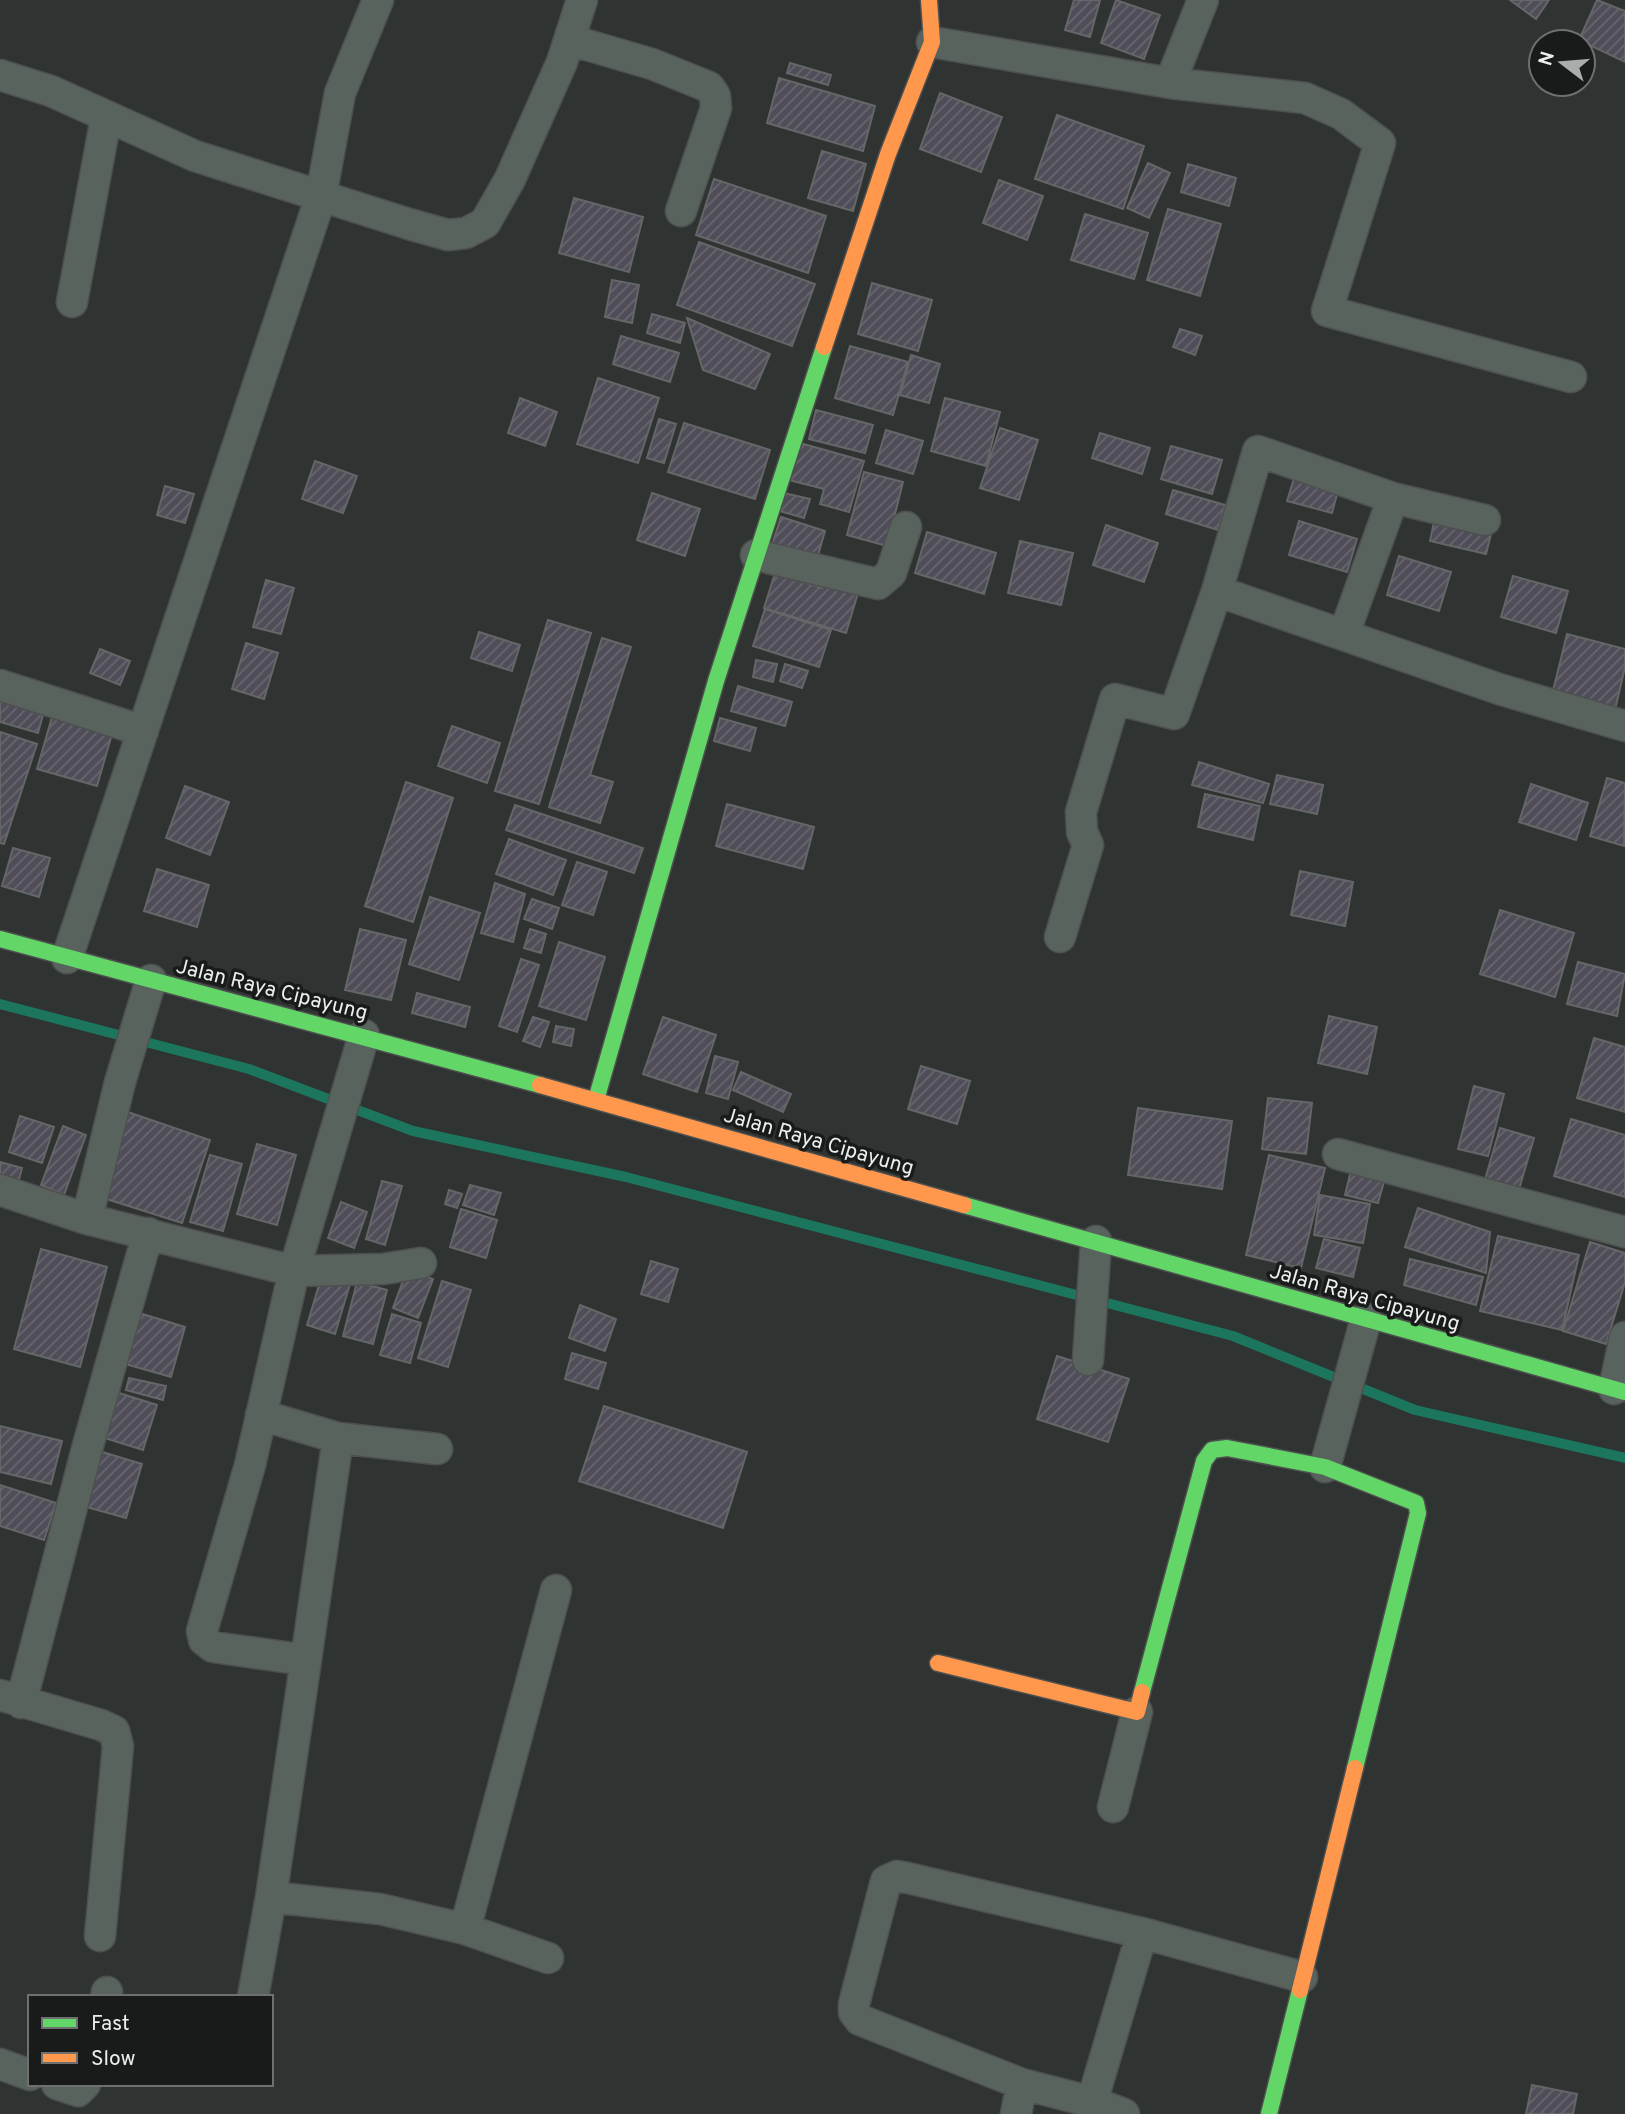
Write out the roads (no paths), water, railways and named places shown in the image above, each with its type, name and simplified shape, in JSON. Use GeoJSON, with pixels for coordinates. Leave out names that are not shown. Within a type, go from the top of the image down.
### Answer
{"type":"FeatureCollection","features":[{"type":"Feature","properties":{"kind":"street"},"geometry":{"type":"LineString","coordinates":[[67,958],[321,196],[340,93],[378,0]]}},
{"type":"Feature","properties":{"kind":"street"},"geometry":{"type":"LineString","coordinates":[[0,75],[51,91],[195,156],[448,235],[466,233],[485,223],[510,179],[570,40],[582,0]]}},
{"type":"Feature","properties":{"kind":"street"},"geometry":{"type":"LineString","coordinates":[[596,1100],[716,681],[756,555],[884,167],[932,42],[929,0]]}},
{"type":"Feature","properties":{"kind":"street"},"geometry":{"type":"LineString","coordinates":[[1170,83],[1203,0]]}},
{"type":"Feature","properties":{"kind":"street"},"geometry":{"type":"LineString","coordinates":[[570,40],[652,64],[709,87],[715,96],[716,108],[681,211]]}},
{"type":"Feature","properties":{"kind":"street"},"geometry":{"type":"LineString","coordinates":[[932,42],[1170,83],[1305,98],[1341,114],[1380,143],[1327,311],[1571,377]]}},
{"type":"Feature","properties":{"kind":"street"},"geometry":{"type":"LineString","coordinates":[[72,302],[106,118]]}},
{"type":"Feature","properties":{"kind":"street"},"geometry":{"type":"LineString","coordinates":[[1060,937],[1088,845],[1082,832],[1081,812],[1115,699],[1174,714],[1217,591],[1258,451],[1393,498],[1485,520]]}},
{"type":"Feature","properties":{"kind":"street"},"geometry":{"type":"LineString","coordinates":[[1344,634],[1393,498]]}},
{"type":"Feature","properties":{"kind":"street"},"geometry":{"type":"LineString","coordinates":[[756,555],[878,584],[891,573],[906,527]]}},
{"type":"Feature","properties":{"kind":"street"},"geometry":{"type":"LineString","coordinates":[[1217,591],[1499,689],[1625,726]]}},
{"type":"Feature","properties":{"kind":"street"},"geometry":{"type":"LineString","coordinates":[[0,685],[143,731]]}},
{"type":"Feature","properties":{"kind":"street","name":"Jalan Raya Cipayung"},"geometry":{"type":"LineString","coordinates":[[0,939],[151,980],[361,1047],[596,1100],[1095,1254],[1366,1319],[1619,1390]]}},
{"type":"Feature","properties":{"kind":"street"},"geometry":{"type":"LineString","coordinates":[[87,1219],[120,1082],[151,980]]}},
{"type":"Feature","properties":{"kind":"street"},"geometry":{"type":"LineString","coordinates":[[306,1660],[213,1647],[204,1640],[202,1631],[261,1415],[294,1271],[361,1047]]}},
{"type":"Feature","properties":{"kind":"street"},"geometry":{"type":"LineString","coordinates":[[1338,1154],[1625,1232]]}},
{"type":"Feature","properties":{"kind":"street"},"geometry":{"type":"LineString","coordinates":[[0,1190],[87,1219],[294,1271],[383,1269],[421,1263]]}},
{"type":"Feature","properties":{"kind":"street"},"geometry":{"type":"LineString","coordinates":[[100,1936],[118,1746],[114,1731],[101,1724],[10,1699],[87,1448],[148,1233]]}},
{"type":"Feature","properties":{"kind":"street"},"geometry":{"type":"LineString","coordinates":[[1088,1360],[1095,1254]]}},
{"type":"Feature","properties":{"kind":"street"},"geometry":{"type":"LineString","coordinates":[[1325,1467],[1366,1319]]}},
{"type":"Feature","properties":{"kind":"street"},"geometry":{"type":"LineString","coordinates":[[1619,1390],[1625,1338]]}},
{"type":"Feature","properties":{"kind":"street"},"geometry":{"type":"LineString","coordinates":[[261,1415],[338,1438],[437,1449]]}},
{"type":"Feature","properties":{"kind":"street"},"geometry":{"type":"LineString","coordinates":[[253,1995],[271,1897],[338,1438]]}},
{"type":"Feature","properties":{"kind":"street"},"geometry":{"type":"LineString","coordinates":[[1113,1807],[1204,1461],[1212,1450],[1227,1448],[1325,1467],[1416,1503],[1418,1513],[1269,2114]]}},
{"type":"Feature","properties":{"kind":"street"},"geometry":{"type":"LineString","coordinates":[[464,1930],[556,1590]]}},
{"type":"Feature","properties":{"kind":"street"},"geometry":{"type":"LineString","coordinates":[[938,1663],[1137,1712]]}},
{"type":"Feature","properties":{"kind":"street"},"geometry":{"type":"LineString","coordinates":[[1124,2114],[1092,2102],[1022,2084],[860,2020],[854,2012],[887,1881],[897,1876],[908,1878],[1142,1933],[1302,1977]]}},
{"type":"Feature","properties":{"kind":"street"},"geometry":{"type":"LineString","coordinates":[[271,1897],[380,1909],[464,1930],[548,1958]]}},
{"type":"Feature","properties":{"kind":"street"},"geometry":{"type":"LineString","coordinates":[[1092,2102],[1142,1933]]}},
{"type":"Feature","properties":{"kind":"street"},"geometry":{"type":"LineString","coordinates":[[0,2064],[28,2074]]}},
{"type":"Feature","properties":{"kind":"street"},"geometry":{"type":"LineString","coordinates":[[1016,2114],[1022,2084]]}},
{"type":"Feature","properties":{"kind":"street"},"geometry":{"type":"LineString","coordinates":[[63,2086],[78,2091],[83,2086]]}},
{"type":"Feature","properties":{"kind":"waterway"},"geometry":{"type":"LineString","coordinates":[[0,1004],[249,1069],[413,1131],[626,1177],[1233,1336],[1415,1410],[1625,1458]]}}]}
